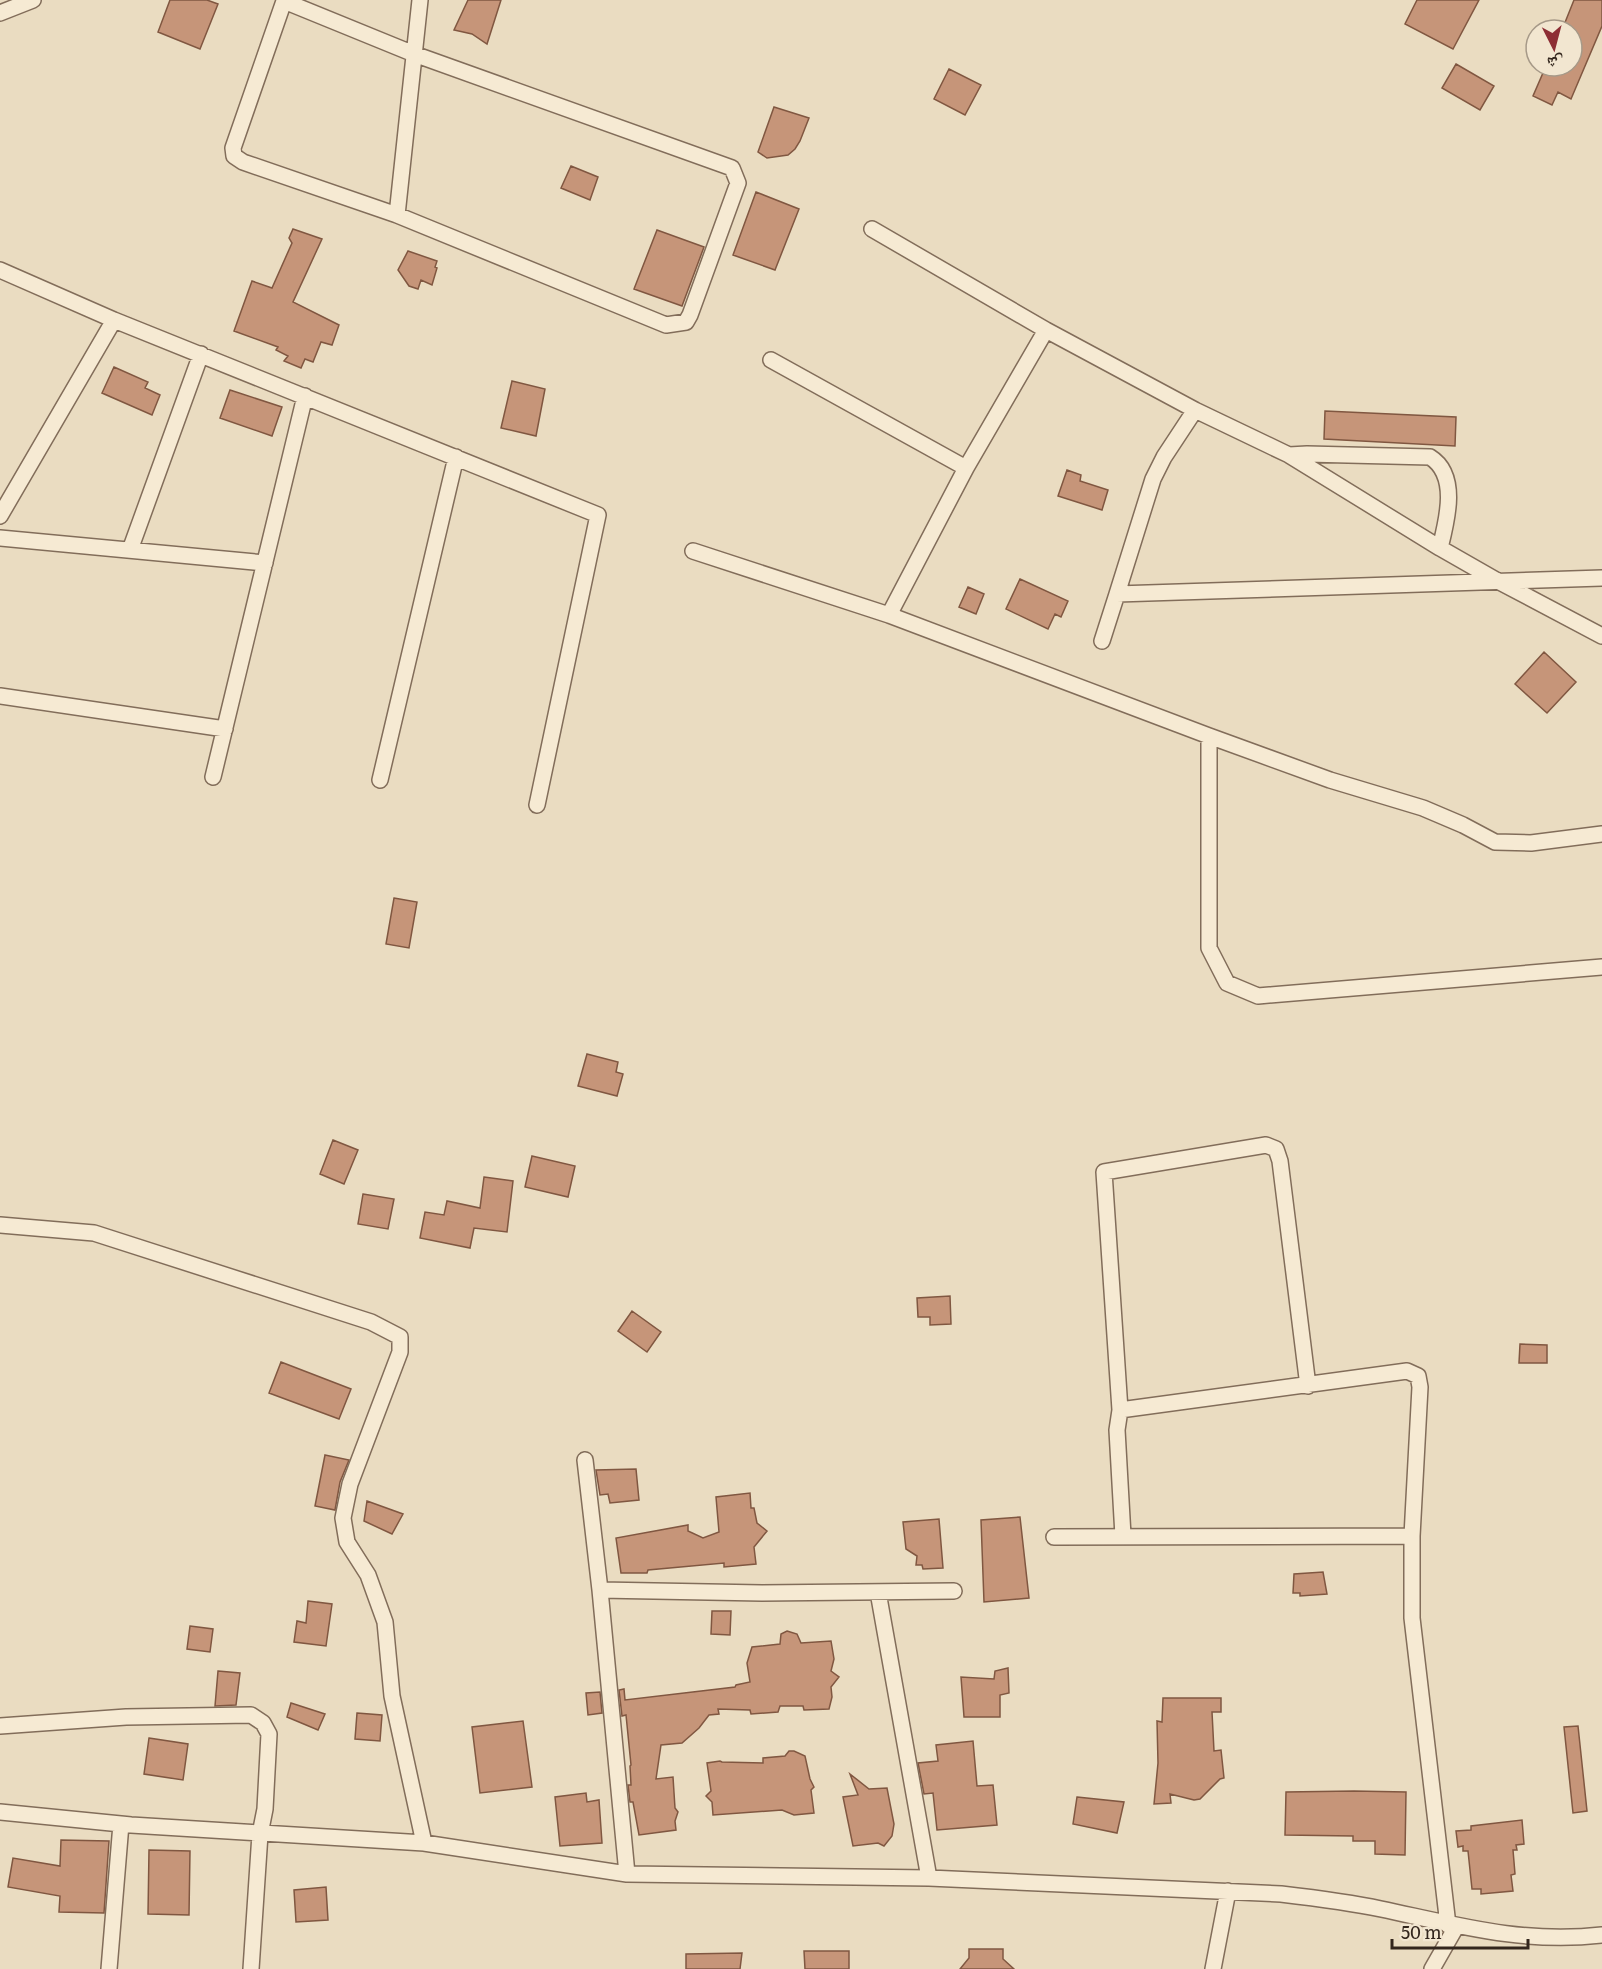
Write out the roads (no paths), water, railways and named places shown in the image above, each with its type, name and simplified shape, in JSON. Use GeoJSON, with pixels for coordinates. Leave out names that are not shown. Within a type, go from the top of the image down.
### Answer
{"type":"FeatureCollection","features":[{"type":"Feature","properties":{"kind":"street"},"geometry":{"type":"LineString","coordinates":[[0,13],[33,0]]}},
{"type":"Feature","properties":{"kind":"street"},"geometry":{"type":"LineString","coordinates":[[283,0],[414,54],[732,168],[737,175],[738,183],[686,322],[666,325],[396,215],[243,162],[234,156],[232,148],[283,0]]}},
{"type":"Feature","properties":{"kind":"street"},"geometry":{"type":"LineString","coordinates":[[396,215],[420,0]]}},
{"type":"Feature","properties":{"kind":"street"},"geometry":{"type":"LineString","coordinates":[[872,229],[1046,330],[1195,410],[1289,455],[1440,548],[1602,636]]}},
{"type":"Feature","properties":{"kind":"street"},"geometry":{"type":"LineString","coordinates":[[0,270],[114,320],[598,515],[537,805]]}},
{"type":"Feature","properties":{"kind":"street"},"geometry":{"type":"LineString","coordinates":[[0,516],[114,320]]}},
{"type":"Feature","properties":{"kind":"street"},"geometry":{"type":"LineString","coordinates":[[889,615],[966,468],[1046,330]]}},
{"type":"Feature","properties":{"kind":"street"},"geometry":{"type":"LineString","coordinates":[[130,550],[201,354]]}},
{"type":"Feature","properties":{"kind":"street"},"geometry":{"type":"LineString","coordinates":[[771,360],[966,468]]}},
{"type":"Feature","properties":{"kind":"street"},"geometry":{"type":"LineString","coordinates":[[213,777],[305,396]]}},
{"type":"Feature","properties":{"kind":"street"},"geometry":{"type":"LineString","coordinates":[[1102,641],[1153,479],[1164,457],[1195,410]]}},
{"type":"Feature","properties":{"kind":"street"},"geometry":{"type":"LineString","coordinates":[[1289,455],[1417,455],[1430,457],[1439,462],[1448,486],[1445,528],[1440,548]]}},
{"type":"Feature","properties":{"kind":"street"},"geometry":{"type":"LineString","coordinates":[[380,780],[456,457]]}},
{"type":"Feature","properties":{"kind":"street"},"geometry":{"type":"LineString","coordinates":[[0,538],[265,563]]}},
{"type":"Feature","properties":{"kind":"street"},"geometry":{"type":"LineString","coordinates":[[693,551],[889,615],[1330,780],[1423,808],[1463,825],[1494,842],[1531,843],[1602,834]]}},
{"type":"Feature","properties":{"kind":"street"},"geometry":{"type":"LineString","coordinates":[[1117,594],[1602,578]]}},
{"type":"Feature","properties":{"kind":"street"},"geometry":{"type":"LineString","coordinates":[[0,696],[225,729]]}},
{"type":"Feature","properties":{"kind":"street"},"geometry":{"type":"LineString","coordinates":[[1209,736],[1209,948],[1227,983],[1258,996],[1602,967]]}},
{"type":"Feature","properties":{"kind":"street"},"geometry":{"type":"LineString","coordinates":[[1123,1536],[1117,1430],[1120,1410],[1104,1173],[1266,1145],[1276,1149],[1281,1161],[1308,1386]]}},
{"type":"Feature","properties":{"kind":"street"},"geometry":{"type":"LineString","coordinates":[[0,1225],[94,1233],[371,1322],[400,1336],[400,1352],[350,1484],[343,1518],[347,1542],[368,1575],[385,1622],[392,1696],[424,1843]]}},
{"type":"Feature","properties":{"kind":"street"},"geometry":{"type":"LineString","coordinates":[[1120,1410],[1407,1371],[1418,1376],[1420,1387],[1412,1536],[1412,1618],[1452,1926],[1432,1969]]}},
{"type":"Feature","properties":{"kind":"street"},"geometry":{"type":"LineString","coordinates":[[585,1460],[600,1590],[627,1874]]}},
{"type":"Feature","properties":{"kind":"street"},"geometry":{"type":"LineString","coordinates":[[1054,1537],[1412,1536]]}},
{"type":"Feature","properties":{"kind":"street"},"geometry":{"type":"LineString","coordinates":[[600,1590],[762,1593],[954,1591]]}},
{"type":"Feature","properties":{"kind":"street"},"geometry":{"type":"LineString","coordinates":[[878,1592],[929,1878]]}},
{"type":"Feature","properties":{"kind":"street"},"geometry":{"type":"LineString","coordinates":[[0,1726],[126,1717],[251,1715],[263,1723],[269,1734],[251,1969]]}},
{"type":"Feature","properties":{"kind":"street"},"geometry":{"type":"LineString","coordinates":[[0,1812],[121,1824],[424,1843],[627,1874],[929,1878],[1281,1894],[1380,1909],[1452,1926],[1537,1938],[1555,1939],[1602,1935]]}},
{"type":"Feature","properties":{"kind":"street"},"geometry":{"type":"LineString","coordinates":[[109,1969],[121,1824]]}},
{"type":"Feature","properties":{"kind":"street"},"geometry":{"type":"LineString","coordinates":[[1213,1969],[1228,1891]]}}]}
